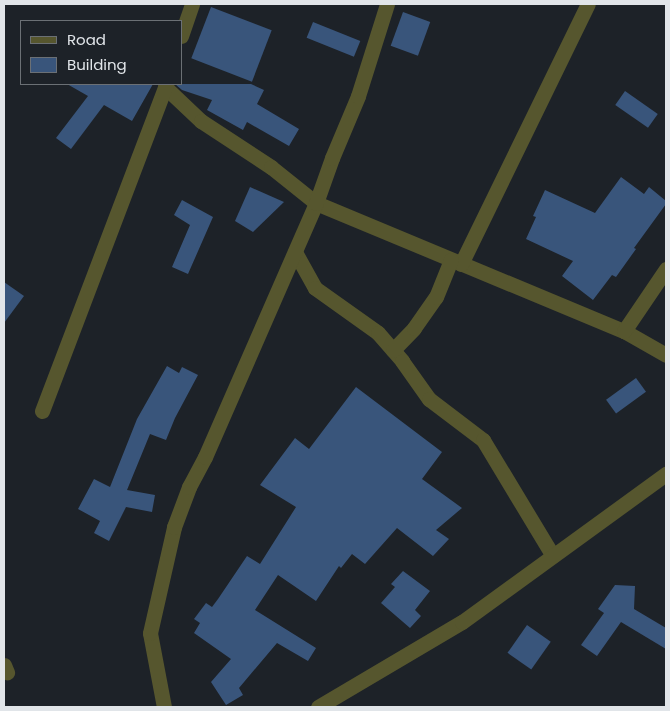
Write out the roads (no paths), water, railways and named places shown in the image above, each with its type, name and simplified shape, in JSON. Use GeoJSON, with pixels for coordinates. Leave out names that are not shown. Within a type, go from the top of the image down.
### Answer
{"type":"FeatureCollection","features":[{"type":"Feature","properties":{"kind":"street"},"geometry":{"type":"LineString","coordinates":[[182,33],[192,4]]}},
{"type":"Feature","properties":{"kind":"street"},"geometry":{"type":"LineString","coordinates":[[164,707],[150,633],[174,527],[316,203],[332,158],[358,96],[388,4]]}},
{"type":"Feature","properties":{"kind":"street"},"geometry":{"type":"LineString","coordinates":[[394,350],[414,328],[436,297],[456,262],[588,4]]}},
{"type":"Feature","properties":{"kind":"street"},"geometry":{"type":"LineString","coordinates":[[42,411],[166,85],[201,121],[271,167],[316,203],[624,331],[666,355]]}},
{"type":"Feature","properties":{"kind":"street"},"geometry":{"type":"LineString","coordinates":[[295,252],[315,288],[378,333],[394,350],[430,399],[483,440],[553,556]]}},
{"type":"Feature","properties":{"kind":"street"},"geometry":{"type":"LineString","coordinates":[[624,331],[666,269]]}},
{"type":"Feature","properties":{"kind":"street"},"geometry":{"type":"LineString","coordinates":[[318,707],[462,622],[666,474]]}}]}
